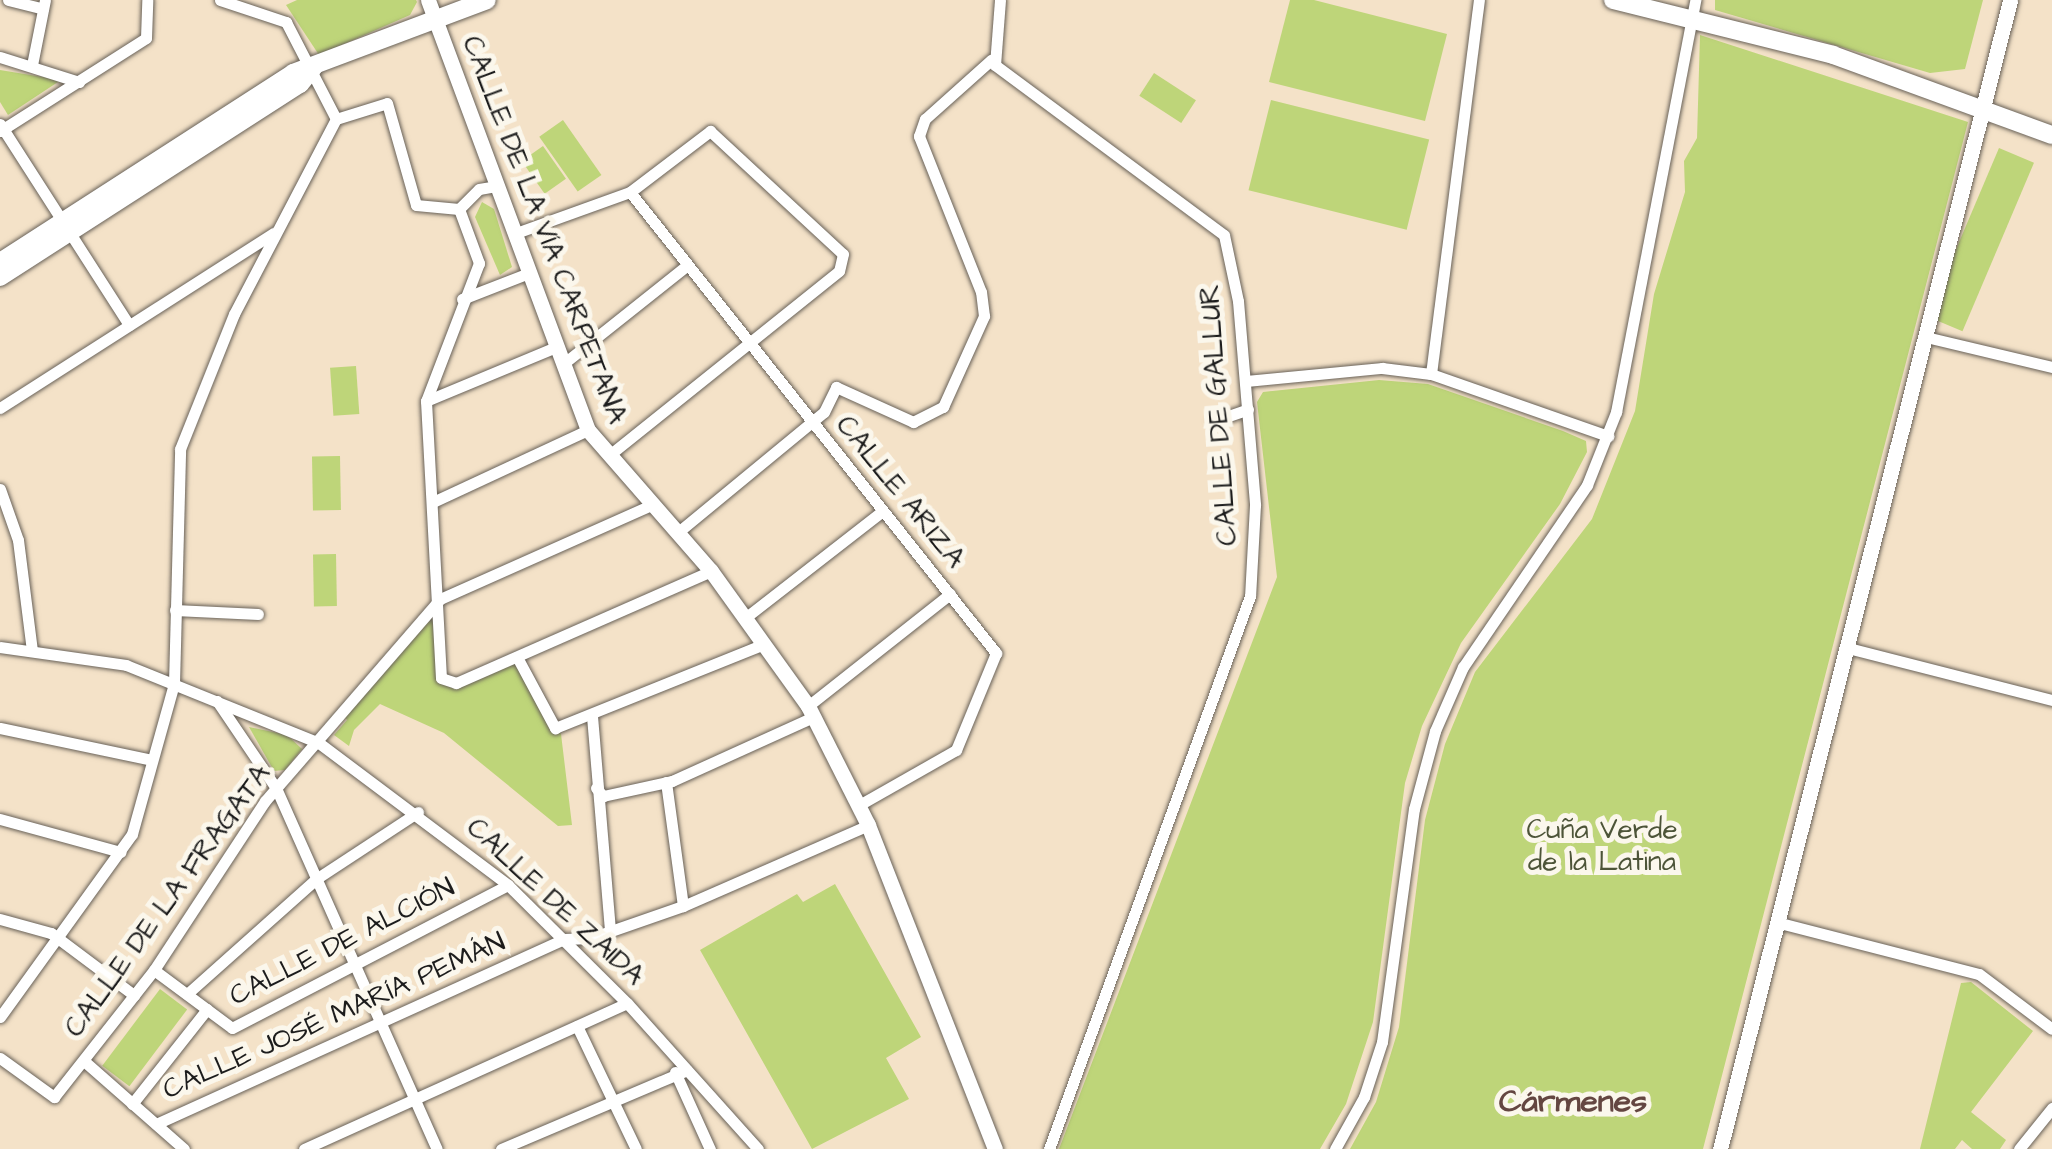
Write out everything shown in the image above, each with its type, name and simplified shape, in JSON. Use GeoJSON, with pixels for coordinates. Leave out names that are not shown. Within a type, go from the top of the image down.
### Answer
{"type":"FeatureCollection","features":[{"type":"Feature","properties":{"kind":"main road"},"geometry":{"type":"LineString","coordinates":[[0,262],[300,84],[315,66],[487,0]]}},
{"type":"Feature","properties":{"kind":"main road"},"geometry":{"type":"LineString","coordinates":[[1613,0],[1832,55],[2052,135]]}},
{"type":"Feature","properties":{"kind":"main road"},"geometry":{"type":"LineString","coordinates":[[0,277],[66,226]]}},
{"type":"Feature","properties":{"kind":"street"},"geometry":{"type":"LineString","coordinates":[[8,0],[44,5],[32,65]]}},
{"type":"Feature","properties":{"kind":"street"},"geometry":{"type":"LineString","coordinates":[[129,325],[1,128],[146,38],[147,0]]}},
{"type":"Feature","properties":{"kind":"street"},"geometry":{"type":"LineString","coordinates":[[220,0],[286,22],[315,66],[336,118]]}},
{"type":"Feature","properties":{"kind":"street","name":"CALLE DE LA VÍA CARPETANA"},"geometry":{"type":"LineString","coordinates":[[428,0],[588,430],[711,571],[810,712],[859,804],[995,1149]]}},
{"type":"Feature","properties":{"kind":"street"},"geometry":{"type":"LineString","coordinates":[[677,533],[812,422],[836,386],[914,422],[943,407],[984,316],[981,292],[918,136],[925,119],[991,60],[1000,0]]}},
{"type":"Feature","properties":{"kind":"street"},"geometry":{"type":"LineString","coordinates":[[1431,374],[1479,0]]}},
{"type":"Feature","properties":{"kind":"street"},"geometry":{"type":"LineString","coordinates":[[1335,1149],[1364,1097],[1382,1042],[1414,809],[1435,731],[1463,667],[1563,525],[1608,436],[1695,0]]}},
{"type":"Feature","properties":{"kind":"street"},"geometry":{"type":"LineString","coordinates":[[1720,1149],[2010,0]]}},
{"type":"Feature","properties":{"kind":"street"},"geometry":{"type":"LineString","coordinates":[[0,57],[79,82]]}},
{"type":"Feature","properties":{"kind":"street","name":"CALLE DE GALLUR"},"geometry":{"type":"LineString","coordinates":[[991,60],[1214,223],[1230,249],[1248,408],[1256,567],[1250,596],[1049,1149]]}},
{"type":"Feature","properties":{"kind":"street"},"geometry":{"type":"LineString","coordinates":[[0,1017],[62,939],[132,834],[174,684],[180,449],[254,274],[336,118],[387,102],[416,205],[458,209],[479,190],[496,186]]}},
{"type":"Feature","properties":{"kind":"street"},"geometry":{"type":"LineString","coordinates":[[516,233],[630,192],[710,131],[790,199],[844,261],[609,454]]}},
{"type":"Feature","properties":{"kind":"street","name":"CALLE ARIZA"},"geometry":{"type":"LineString","coordinates":[[630,192],[685,267],[996,653],[956,750],[859,804]]}},
{"type":"Feature","properties":{"kind":"street"},"geometry":{"type":"LineString","coordinates":[[458,209],[478,263],[496,285]]}},
{"type":"Feature","properties":{"kind":"street"},"geometry":{"type":"LineString","coordinates":[[0,408],[224,262],[274,234]]}},
{"type":"Feature","properties":{"kind":"street"},"geometry":{"type":"LineString","coordinates":[[224,262],[254,274]]}},
{"type":"Feature","properties":{"kind":"street"},"geometry":{"type":"LineString","coordinates":[[478,263],[426,401],[435,502],[441,678],[448,684],[517,657],[711,571]]}},
{"type":"Feature","properties":{"kind":"street"},"geometry":{"type":"LineString","coordinates":[[563,364],[685,267]]}},
{"type":"Feature","properties":{"kind":"street"},"geometry":{"type":"LineString","coordinates":[[462,299],[529,273]]}},
{"type":"Feature","properties":{"kind":"street"},"geometry":{"type":"LineString","coordinates":[[1926,337],[2052,367]]}},
{"type":"Feature","properties":{"kind":"street"},"geometry":{"type":"LineString","coordinates":[[426,401],[556,347]]}},
{"type":"Feature","properties":{"kind":"street"},"geometry":{"type":"LineString","coordinates":[[1246,381],[1382,368],[1431,374],[1608,436]]}},
{"type":"Feature","properties":{"kind":"street"},"geometry":{"type":"LineString","coordinates":[[1214,421],[1248,408]]}},
{"type":"Feature","properties":{"kind":"street"},"geometry":{"type":"LineString","coordinates":[[435,502],[588,430]]}},
{"type":"Feature","properties":{"kind":"street"},"geometry":{"type":"LineString","coordinates":[[0,489],[18,540],[32,650]]}},
{"type":"Feature","properties":{"kind":"street"},"geometry":{"type":"LineString","coordinates":[[440,598],[652,504]]}},
{"type":"Feature","properties":{"kind":"street"},"geometry":{"type":"LineString","coordinates":[[746,618],[881,512]]}},
{"type":"Feature","properties":{"kind":"street"},"geometry":{"type":"LineString","coordinates":[[596,788],[603,796],[666,782],[810,712],[950,594]]}},
{"type":"Feature","properties":{"kind":"street","name":"CALLE DE LA FRAGATA"},"geometry":{"type":"LineString","coordinates":[[0,1058],[54,1098],[154,970],[276,788],[319,743],[440,598]]}},
{"type":"Feature","properties":{"kind":"street"},"geometry":{"type":"LineString","coordinates":[[175,610],[258,614]]}},
{"type":"Feature","properties":{"kind":"street"},"geometry":{"type":"LineString","coordinates":[[517,657],[555,728],[764,644]]}},
{"type":"Feature","properties":{"kind":"street","name":"CALLE DE ZAIDA"},"geometry":{"type":"LineString","coordinates":[[0,647],[126,665],[319,743],[418,812],[508,884],[627,1002],[681,1071],[758,1149]]}},
{"type":"Feature","properties":{"kind":"street"},"geometry":{"type":"LineString","coordinates":[[1848,648],[2052,700]]}},
{"type":"Feature","properties":{"kind":"street"},"geometry":{"type":"LineString","coordinates":[[216,699],[276,788],[437,1149]]}},
{"type":"Feature","properties":{"kind":"street"},"geometry":{"type":"LineString","coordinates":[[592,716],[610,930]]}},
{"type":"Feature","properties":{"kind":"street"},"geometry":{"type":"LineString","coordinates":[[0,728],[152,760]]}},
{"type":"Feature","properties":{"kind":"street"},"geometry":{"type":"LineString","coordinates":[[666,782],[683,906]]}},
{"type":"Feature","properties":{"kind":"street"},"geometry":{"type":"LineString","coordinates":[[187,994],[316,879],[418,812]]}},
{"type":"Feature","properties":{"kind":"street"},"geometry":{"type":"LineString","coordinates":[[0,819],[121,852]]}},
{"type":"Feature","properties":{"kind":"street","name":"CALLE JOSÉ MARÍA PEMÁN"},"geometry":{"type":"LineString","coordinates":[[156,1124],[564,939],[610,930],[683,906],[868,826]]}},
{"type":"Feature","properties":{"kind":"street","name":"CALLE DE ALCIÓN"},"geometry":{"type":"LineString","coordinates":[[154,970],[232,1028],[508,884]]}},
{"type":"Feature","properties":{"kind":"street"},"geometry":{"type":"LineString","coordinates":[[0,919],[62,939],[134,995]]}},
{"type":"Feature","properties":{"kind":"street"},"geometry":{"type":"LineString","coordinates":[[1780,923],[1979,974],[2052,1028]]}},
{"type":"Feature","properties":{"kind":"street"},"geometry":{"type":"LineString","coordinates":[[304,1149],[627,1002]]}},
{"type":"Feature","properties":{"kind":"street"},"geometry":{"type":"LineString","coordinates":[[132,1104],[207,1009]]}},
{"type":"Feature","properties":{"kind":"street"},"geometry":{"type":"LineString","coordinates":[[577,1026],[636,1149]]}},
{"type":"Feature","properties":{"kind":"street"},"geometry":{"type":"LineString","coordinates":[[84,1061],[184,1149]]}},
{"type":"Feature","properties":{"kind":"street"},"geometry":{"type":"LineString","coordinates":[[501,1149],[681,1071],[710,1149]]}},
{"type":"Feature","properties":{"kind":"street"},"geometry":{"type":"LineString","coordinates":[[2020,1149],[2052,1108]]}},
{"type":"Feature","properties":{"kind":"street"},"geometry":{"type":"LineString","coordinates":[[537,1134],[544,1149]]}},
{"type":"Feature","properties":{"kind":"green space"},"geometry":{"type":"Polygon","coordinates":[[[297,0],[417,2],[410,15],[319,55],[286,5],[297,0]]]}},
{"type":"Feature","properties":{"kind":"green space"},"geometry":{"type":"Polygon","coordinates":[[[1290,0],[1314,0],[1447,34],[1425,121],[1269,82],[1290,0]]]}},
{"type":"Feature","properties":{"kind":"green space"},"geometry":{"type":"Polygon","coordinates":[[[1715,0],[1983,0],[1965,69],[1930,73],[1715,10],[1715,0]]]}},
{"type":"Feature","properties":{"kind":"green space","name":"Cuña Verde de la Latina"},"geometry":{"type":"Polygon","coordinates":[[[1700,35],[1968,122],[1703,1149],[1350,1149],[1376,1102],[1399,1027],[1425,820],[1445,744],[1475,672],[1592,519],[1635,411],[1654,294],[1685,192],[1684,161],[1697,138],[1700,35]]]}},
{"type":"Feature","properties":{"kind":"green space"},"geometry":{"type":"Polygon","coordinates":[[[0,70],[61,80],[8,115],[0,102],[0,70]]]}},
{"type":"Feature","properties":{"kind":"green space"},"geometry":{"type":"Polygon","coordinates":[[[1154,73],[1196,100],[1181,123],[1139,96],[1154,73]]]}},
{"type":"Feature","properties":{"kind":"green space"},"geometry":{"type":"Polygon","coordinates":[[[1271,100],[1429,139],[1407,230],[1249,190],[1271,100]]]}},
{"type":"Feature","properties":{"kind":"green space"},"geometry":{"type":"Polygon","coordinates":[[[563,120],[601,175],[578,192],[539,137],[563,120]]]}},
{"type":"Feature","properties":{"kind":"green space"},"geometry":{"type":"Polygon","coordinates":[[[543,146],[566,179],[545,194],[522,161],[543,146]]]}},
{"type":"Feature","properties":{"kind":"green space"},"geometry":{"type":"Polygon","coordinates":[[[1999,148],[2034,163],[1962,331],[1927,316],[1999,148]]]}},
{"type":"Feature","properties":{"kind":"green space"},"geometry":{"type":"Polygon","coordinates":[[[482,202],[494,209],[512,267],[500,275],[475,217],[482,202]]]}},
{"type":"Feature","properties":{"kind":"green space"},"geometry":{"type":"Polygon","coordinates":[[[356,366],[359,414],[333,416],[330,368],[356,366]]]}},
{"type":"Feature","properties":{"kind":"green space"},"geometry":{"type":"Polygon","coordinates":[[[1379,380],[1428,384],[1563,431],[1586,441],[1587,452],[1560,504],[1461,643],[1422,726],[1405,783],[1373,1022],[1346,1104],[1320,1149],[1059,1149],[1277,577],[1257,402],[1263,392],[1379,380]]]}},
{"type":"Feature","properties":{"kind":"green space"},"geometry":{"type":"Polygon","coordinates":[[[312,456],[340,456],[341,510],[313,510],[312,456]]]}},
{"type":"Feature","properties":{"kind":"green space"},"geometry":{"type":"Polygon","coordinates":[[[313,554],[336,554],[337,606],[314,606],[313,554]]]}},
{"type":"Feature","properties":{"kind":"green space"},"geometry":{"type":"Polygon","coordinates":[[[440,599],[441,678],[447,684],[517,657],[561,734],[572,825],[558,826],[444,733],[380,704],[354,730],[349,746],[334,735],[347,720],[343,715],[440,599]]]}},
{"type":"Feature","properties":{"kind":"green space"},"geometry":{"type":"Polygon","coordinates":[[[249,727],[287,735],[302,749],[285,770],[274,771],[249,727]]]}},
{"type":"Feature","properties":{"kind":"green space"},"geometry":{"type":"Polygon","coordinates":[[[835,884],[921,1037],[886,1058],[909,1099],[812,1149],[700,950],[797,894],[803,902],[835,884]]]}},
{"type":"Feature","properties":{"kind":"green space"},"geometry":{"type":"Polygon","coordinates":[[[1971,982],[2033,1031],[1971,1112],[2006,1140],[2000,1149],[1972,1149],[1962,1140],[1955,1149],[1920,1149],[1961,983],[1971,982]]]}},
{"type":"Feature","properties":{"kind":"green space"},"geometry":{"type":"Polygon","coordinates":[[[160,989],[187,1009],[129,1086],[102,1066],[160,989]]]}},
{"type":"Feature","properties":{"kind":"district","name":"Cármenes"},"geometry":{"type":"Point","coordinates":[1573,1102]}}]}
